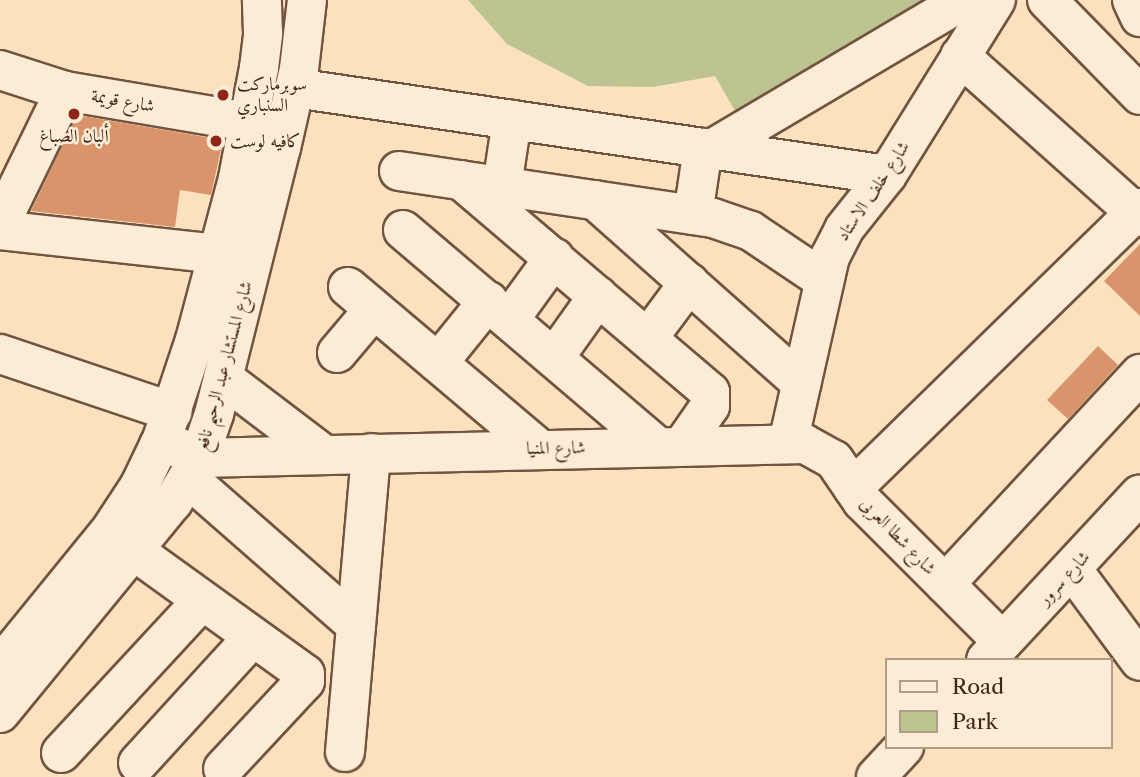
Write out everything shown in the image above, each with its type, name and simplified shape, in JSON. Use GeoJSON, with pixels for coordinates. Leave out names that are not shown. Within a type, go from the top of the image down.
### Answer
{"type":"FeatureCollection","features":[{"type":"Feature","properties":{"kind":"street","name":"شارع المستشار عبد الرحيم نافع"},"geometry":{"type":"LineString","coordinates":[[0,666],[113,528],[140,485],[169,421],[219,254],[249,122],[263,33],[262,0]]}},
{"type":"Feature","properties":{"kind":"street","name":"شارع المستشار عبد الرحيم نافع"},"geometry":{"type":"LineString","coordinates":[[0,712],[133,550],[194,468],[219,396],[295,88],[307,0]]}},
{"type":"Feature","properties":{"kind":"street"},"geometry":{"type":"LineString","coordinates":[[693,215],[708,149],[964,0]]}},
{"type":"Feature","properties":{"kind":"street","name":"شارع خلف الاستاد"},"geometry":{"type":"LineString","coordinates":[[788,443],[830,257],[844,229],[887,175],[996,0]]}},
{"type":"Feature","properties":{"kind":"street"},"geometry":{"type":"LineString","coordinates":[[1047,0],[1140,95]]}},
{"type":"Feature","properties":{"kind":"street"},"geometry":{"type":"LineString","coordinates":[[853,488],[1138,213],[960,56]]}},
{"type":"Feature","properties":{"kind":"street","name":"شارع قويمة"},"geometry":{"type":"LineString","coordinates":[[0,70],[65,91],[249,122]]}},
{"type":"Feature","properties":{"kind":"street"},"geometry":{"type":"LineString","coordinates":[[295,88],[887,175]]}},
{"type":"Feature","properties":{"kind":"street"},"geometry":{"type":"LineString","coordinates":[[65,91],[0,227],[219,254]]}},
{"type":"Feature","properties":{"kind":"street"},"geometry":{"type":"LineString","coordinates":[[502,186],[512,120]]}},
{"type":"Feature","properties":{"kind":"street"},"geometry":{"type":"LineString","coordinates":[[399,171],[713,218],[751,231],[824,280]]}},
{"type":"Feature","properties":{"kind":"street"},"geometry":{"type":"LineString","coordinates":[[403,230],[554,358],[670,446],[710,406],[710,392],[461,180]]}},
{"type":"Feature","properties":{"kind":"street"},"geometry":{"type":"LineString","coordinates":[[595,200],[801,383]]}},
{"type":"Feature","properties":{"kind":"street"},"geometry":{"type":"LineString","coordinates":[[438,363],[499,311],[554,258]]}},
{"type":"Feature","properties":{"kind":"street"},"geometry":{"type":"LineString","coordinates":[[648,338],[689,283]]}},
{"type":"Feature","properties":{"kind":"street"},"geometry":{"type":"LineString","coordinates":[[554,358],[598,296]]}},
{"type":"Feature","properties":{"kind":"street"},"geometry":{"type":"LineString","coordinates":[[337,353],[361,298],[540,449]]}},
{"type":"Feature","properties":{"kind":"street"},"geometry":{"type":"LineString","coordinates":[[0,354],[169,421],[193,417],[219,396],[323,454]]}},
{"type":"Feature","properties":{"kind":"street"},"geometry":{"type":"LineString","coordinates":[[945,584],[1140,374]]}},
{"type":"Feature","properties":{"kind":"street"},"geometry":{"type":"LineString","coordinates":[[169,421],[180,448],[194,468],[356,625]]}},
{"type":"Feature","properties":{"kind":"street","name":"شارع شطا العربى"},"geometry":{"type":"LineString","coordinates":[[788,443],[821,450],[846,473],[853,488],[945,584],[995,651]]}},
{"type":"Feature","properties":{"kind":"street","name":"شارع المنيا"},"geometry":{"type":"LineString","coordinates":[[194,468],[323,454],[788,443]]}},
{"type":"Feature","properties":{"kind":"street"},"geometry":{"type":"LineString","coordinates":[[345,752],[371,453]]}},
{"type":"Feature","properties":{"kind":"street","name":"شارع سرور"},"geometry":{"type":"LineString","coordinates":[[995,651],[1140,494]]}},
{"type":"Feature","properties":{"kind":"street"},"geometry":{"type":"LineString","coordinates":[[133,550],[251,638],[303,672],[306,678],[223,769]]}},
{"type":"Feature","properties":{"kind":"street"},"geometry":{"type":"LineString","coordinates":[[1072,569],[1140,661]]}},
{"type":"Feature","properties":{"kind":"street"},"geometry":{"type":"LineString","coordinates":[[61,753],[201,602]]}},
{"type":"Feature","properties":{"kind":"street"},"geometry":{"type":"LineString","coordinates":[[138,763],[251,638]]}},
{"type":"Feature","properties":{"kind":"street"},"geometry":{"type":"LineString","coordinates":[[876,777],[902,749]]}},
{"type":"Feature","properties":{"kind":"green space"},"geometry":{"type":"Polygon","coordinates":[[[468,0],[943,0],[742,123],[715,76],[653,87],[588,86],[507,44],[468,0]]]}},
{"type":"Feature","properties":{"kind":"building"},"geometry":{"type":"Polygon","coordinates":[[[77,115],[223,140],[211,195],[180,190],[175,227],[31,211],[77,115]]]}},
{"type":"Feature","properties":{"kind":"building"},"geometry":{"type":"Polygon","coordinates":[[[1140,244],[1140,316],[1104,281],[1140,244]]]}},
{"type":"Feature","properties":{"kind":"building"},"geometry":{"type":"Polygon","coordinates":[[[1098,346],[1118,365],[1068,419],[1047,400],[1098,346]]]}},
{"type":"Feature","properties":{"kind":"place","name":"سوبرماركت السنباري"},"geometry":{"type":"Point","coordinates":[223,95]}},
{"type":"Feature","properties":{"kind":"place","name":"ألبان الصباغ"},"geometry":{"type":"Point","coordinates":[74,114]}},
{"type":"Feature","properties":{"kind":"place","name":"كافيه لوست"},"geometry":{"type":"Point","coordinates":[216,141]}}]}
